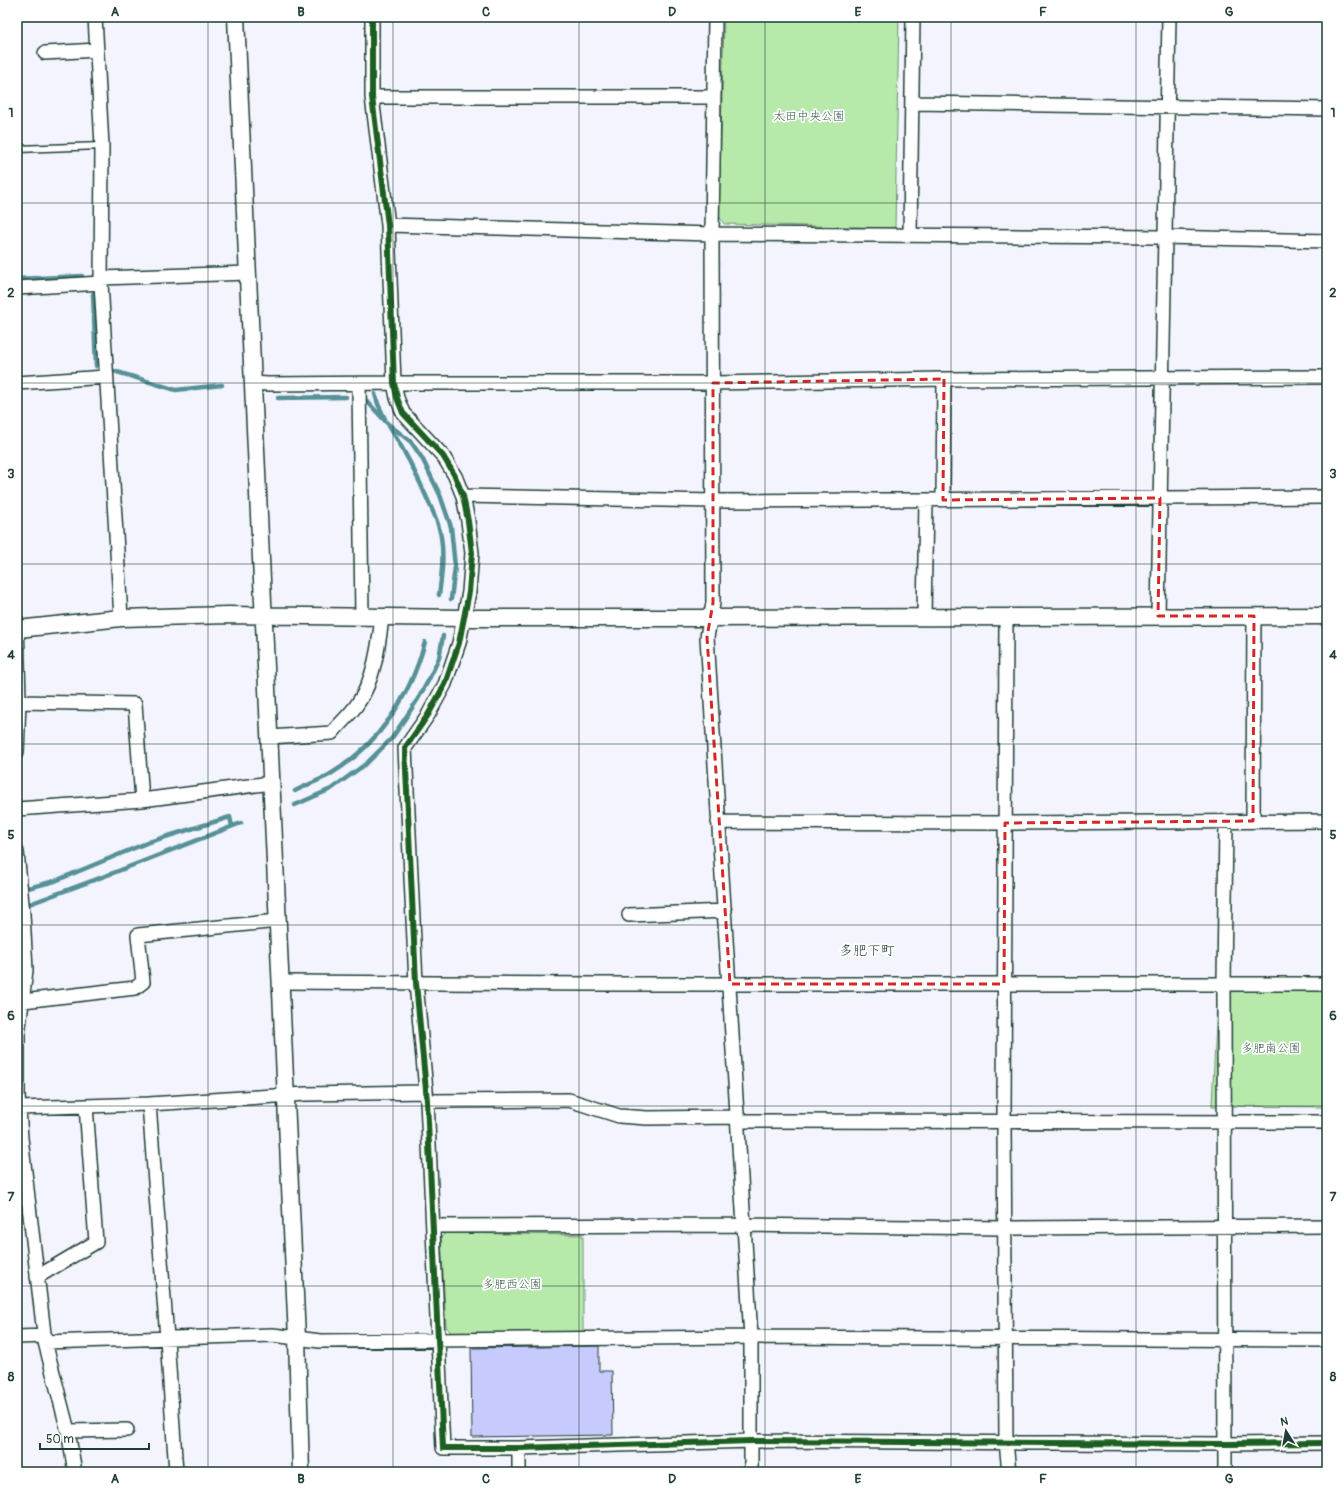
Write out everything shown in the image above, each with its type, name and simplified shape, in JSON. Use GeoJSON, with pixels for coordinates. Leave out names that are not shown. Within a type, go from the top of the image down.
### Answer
{"type":"FeatureCollection","features":[{"type":"Feature","properties":{"kind":"street"},"geometry":{"type":"LineString","coordinates":[[95,17],[102,146],[101,281],[121,618]]}},
{"type":"Feature","properties":{"kind":"street"},"geometry":{"type":"LineString","coordinates":[[236,17],[297,1338],[301,1472]]}},
{"type":"Feature","properties":{"kind":"street"},"geometry":{"type":"LineString","coordinates":[[372,17],[372,97],[388,225],[394,383],[397,398],[403,413],[443,456],[455,476],[462,496],[468,522],[472,553],[469,592],[459,643],[445,684],[428,715],[405,748],[416,983],[426,1096],[443,1448],[519,1448],[752,1441],[1224,1444],[1327,1443]]}},
{"type":"Feature","properties":{"kind":"street"},"geometry":{"type":"LineString","coordinates":[[715,17],[712,234],[713,603],[707,637],[752,1337],[751,1472]]}},
{"type":"Feature","properties":{"kind":"street"},"geometry":{"type":"LineString","coordinates":[[910,235],[913,17]]}},
{"type":"Feature","properties":{"kind":"street"},"geometry":{"type":"LineString","coordinates":[[1158,616],[1168,17]]}},
{"type":"Feature","properties":{"kind":"street"},"geometry":{"type":"LineString","coordinates":[[45,53],[97,50]]}},
{"type":"Feature","properties":{"kind":"street"},"geometry":{"type":"LineString","coordinates":[[372,97],[714,97]]}},
{"type":"Feature","properties":{"kind":"street"},"geometry":{"type":"LineString","coordinates":[[912,103],[1327,109]]}},
{"type":"Feature","properties":{"kind":"street"},"geometry":{"type":"LineString","coordinates":[[388,225],[712,234],[1164,237],[1327,241]]}},
{"type":"Feature","properties":{"kind":"street"},"geometry":{"type":"LineString","coordinates":[[17,288],[101,281],[248,273]]}},
{"type":"Feature","properties":{"kind":"street"},"geometry":{"type":"LineString","coordinates":[[17,383],[106,377]]}},
{"type":"Feature","properties":{"kind":"street"},"geometry":{"type":"LineString","coordinates":[[253,383],[712,383],[944,379],[1327,377]]}},
{"type":"Feature","properties":{"kind":"street"},"geometry":{"type":"LineString","coordinates":[[944,379],[944,500]]}},
{"type":"Feature","properties":{"kind":"street"},"geometry":{"type":"LineString","coordinates":[[359,384],[362,617]]}},
{"type":"Feature","properties":{"kind":"street"},"geometry":{"type":"LineString","coordinates":[[462,496],[713,501],[1327,497]]}},
{"type":"Feature","properties":{"kind":"street"},"geometry":{"type":"LineString","coordinates":[[924,617],[926,500]]}},
{"type":"Feature","properties":{"kind":"street"},"geometry":{"type":"LineString","coordinates":[[17,752],[19,702],[17,627],[121,618],[263,615],[382,618],[1327,616]]}},
{"type":"Feature","properties":{"kind":"street"},"geometry":{"type":"LineString","coordinates":[[1253,822],[1254,616]]}},
{"type":"Feature","properties":{"kind":"street"},"geometry":{"type":"LineString","coordinates":[[1006,617],[1004,1122],[1006,1442],[1009,1472]]}},
{"type":"Feature","properties":{"kind":"street"},"geometry":{"type":"LineString","coordinates":[[269,737],[332,733],[359,702],[369,683],[379,640],[382,618]]}},
{"type":"Feature","properties":{"kind":"street"},"geometry":{"type":"LineString","coordinates":[[19,702],[136,704],[142,800]]}},
{"type":"Feature","properties":{"kind":"street"},"geometry":{"type":"LineString","coordinates":[[17,809],[142,800],[271,783]]}},
{"type":"Feature","properties":{"kind":"street"},"geometry":{"type":"LineString","coordinates":[[718,822],[1005,823],[1327,821]]}},
{"type":"Feature","properties":{"kind":"street"},"geometry":{"type":"LineString","coordinates":[[1225,1472],[1224,983],[1226,822]]}},
{"type":"Feature","properties":{"kind":"street"},"geometry":{"type":"LineString","coordinates":[[17,852],[26,970],[18,1035],[17,1095],[19,1108],[21,1182],[37,1277],[45,1339],[68,1431],[75,1472]]}},
{"type":"Feature","properties":{"kind":"street"},"geometry":{"type":"LineString","coordinates":[[629,915],[725,911]]}},
{"type":"Feature","properties":{"kind":"street"},"geometry":{"type":"LineString","coordinates":[[23,1001],[135,988],[143,982],[138,934],[278,921]]}},
{"type":"Feature","properties":{"kind":"street"},"geometry":{"type":"LineString","coordinates":[[281,982],[1327,984]]}},
{"type":"Feature","properties":{"kind":"street"},"geometry":{"type":"LineString","coordinates":[[19,1108],[148,1104],[286,1094],[569,1100],[619,1116],[647,1118],[1004,1122],[1327,1122]]}},
{"type":"Feature","properties":{"kind":"street"},"geometry":{"type":"LineString","coordinates":[[148,1104],[176,1472]]}},
{"type":"Feature","properties":{"kind":"street"},"geometry":{"type":"LineString","coordinates":[[37,1277],[96,1242],[86,1106]]}},
{"type":"Feature","properties":{"kind":"street"},"geometry":{"type":"LineString","coordinates":[[433,1226],[745,1225],[1005,1228],[1327,1226]]}},
{"type":"Feature","properties":{"kind":"street"},"geometry":{"type":"LineString","coordinates":[[17,1337],[45,1339],[273,1335],[320,1341],[752,1337],[1327,1340]]}},
{"type":"Feature","properties":{"kind":"street"},"geometry":{"type":"LineString","coordinates":[[68,1431],[127,1430]]}},
{"type":"Feature","properties":{"kind":"street"},"geometry":{"type":"LineString","coordinates":[[519,1448],[519,1472]]}},
{"type":"Feature","properties":{"kind":"lane"},"geometry":{"type":"LineString","coordinates":[[17,149],[102,146]]}},
{"type":"Feature","properties":{"kind":"highlighted area"},"geometry":{"type":"Polygon","coordinates":[[[944,379],[943,500],[1160,498],[1158,616],[1254,616],[1253,821],[1005,823],[1004,984],[730,984],[707,637],[713,603],[713,383],[944,379]]]}},
{"type":"Feature","properties":{"kind":"green space","name":"太田中央公園"},"geometry":{"type":"Polygon","coordinates":[[[724,17],[899,17],[895,228],[724,224],[719,216],[724,17]]]}},
{"type":"Feature","properties":{"kind":"green space","name":"多肥南公園"},"geometry":{"type":"Polygon","coordinates":[[[1218,980],[1327,983],[1327,1107],[1212,1106],[1218,980]]]}},
{"type":"Feature","properties":{"kind":"green space","name":"多肥西公園"},"geometry":{"type":"Polygon","coordinates":[[[445,1233],[583,1235],[583,1333],[453,1334],[446,1327],[441,1238],[445,1233]]]}},
{"type":"Feature","properties":{"kind":"building"},"geometry":{"type":"Polygon","coordinates":[[[599,1346],[599,1371],[612,1371],[613,1435],[472,1437],[471,1348],[599,1346]]]}},
{"type":"Feature","properties":{"kind":"waterway"},"geometry":{"type":"LineString","coordinates":[[17,279],[82,276]]}},
{"type":"Feature","properties":{"kind":"waterway"},"geometry":{"type":"LineString","coordinates":[[93,294],[96,366],[100,367]]}},
{"type":"Feature","properties":{"kind":"waterway"},"geometry":{"type":"LineString","coordinates":[[114,371],[176,390],[222,385]]}},
{"type":"Feature","properties":{"kind":"waterway"},"geometry":{"type":"LineString","coordinates":[[375,394],[385,419]]}},
{"type":"Feature","properties":{"kind":"waterway"},"geometry":{"type":"LineString","coordinates":[[278,398],[346,397]]}},
{"type":"Feature","properties":{"kind":"waterway"},"geometry":{"type":"LineString","coordinates":[[364,398],[387,423],[411,442],[422,458],[440,495],[451,527],[455,567],[451,599]]}},
{"type":"Feature","properties":{"kind":"waterway"},"geometry":{"type":"LineString","coordinates":[[389,426],[416,474],[438,525],[442,544],[442,570],[439,595]]}},
{"type":"Feature","properties":{"kind":"waterway"},"geometry":{"type":"LineString","coordinates":[[295,805],[331,789],[367,763],[392,738],[428,681],[439,658],[443,636]]}},
{"type":"Feature","properties":{"kind":"waterway"},"geometry":{"type":"LineString","coordinates":[[295,791],[329,775],[347,763],[377,734],[390,718],[411,682],[425,642]]}},
{"type":"Feature","properties":{"kind":"waterway"},"geometry":{"type":"LineString","coordinates":[[28,888],[55,881],[149,842],[230,817],[232,826]]}},
{"type":"Feature","properties":{"kind":"waterway"},"geometry":{"type":"LineString","coordinates":[[24,906],[241,823]]}},
{"type":"Feature","properties":{"kind":"cycle path"},"geometry":{"type":"LineString","coordinates":[[372,17],[372,97],[388,225],[394,383],[397,398],[403,413],[443,456],[455,476],[463,496],[472,553],[469,592],[459,643],[445,684],[428,715],[405,748],[416,983],[427,1101],[443,1448],[519,1448],[752,1441],[1225,1444],[1327,1443]]}},
{"type":"Feature","properties":{"kind":"district","name":"多肥下町"},"geometry":{"type":"Point","coordinates":[867,950]}}]}
